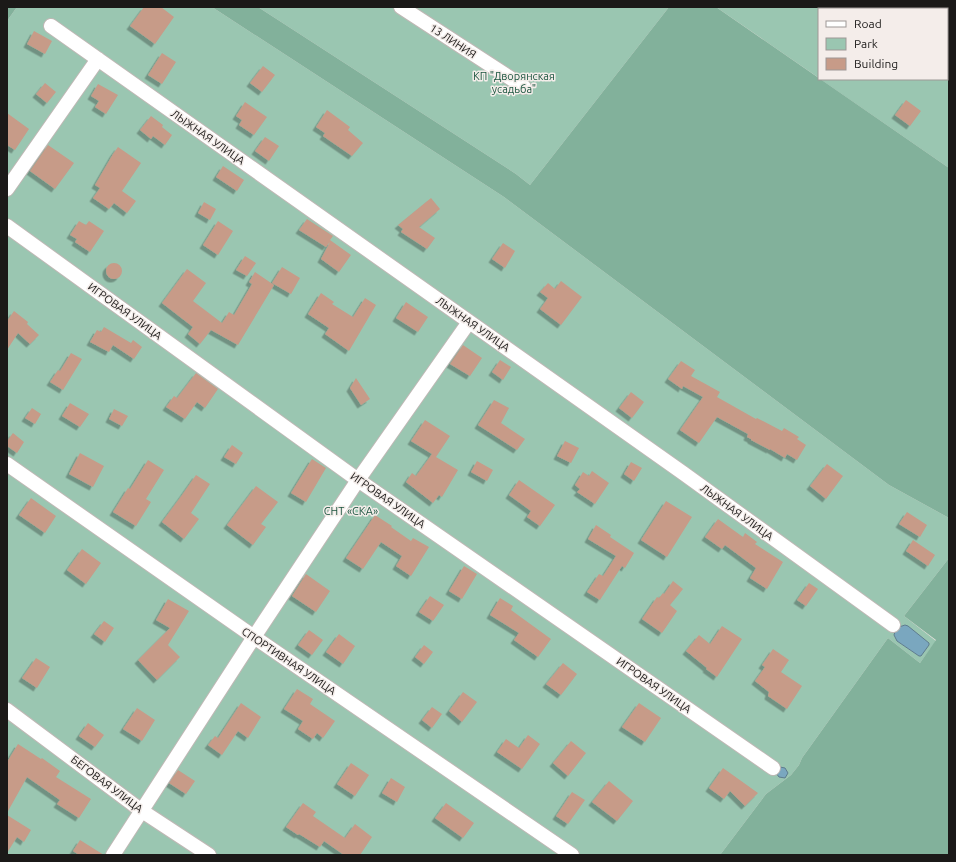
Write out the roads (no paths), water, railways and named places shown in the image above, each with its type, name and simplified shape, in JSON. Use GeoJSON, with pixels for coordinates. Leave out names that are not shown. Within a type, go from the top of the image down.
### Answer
{"type":"FeatureCollection","features":[{"type":"Feature","properties":{"kind":"street","name":"13 ЛИНИЯ"},"geometry":{"type":"LineString","coordinates":[[402,7],[524,87]]}},
{"type":"Feature","properties":{"kind":"street","name":"ЛЫЖНАЯ УЛИЦА"},"geometry":{"type":"LineString","coordinates":[[51,26],[683,473],[892,625]]}},
{"type":"Feature","properties":{"kind":"street"},"geometry":{"type":"LineString","coordinates":[[7,189],[98,59]]}},
{"type":"Feature","properties":{"kind":"street","name":"ИГРОВАЯ УЛИЦА"},"geometry":{"type":"LineString","coordinates":[[7,226],[358,480],[773,768]]}},
{"type":"Feature","properties":{"kind":"street"},"geometry":{"type":"LineString","coordinates":[[113,855],[358,480],[470,322]]}},
{"type":"Feature","properties":{"kind":"street","name":"СПОРТИВНАЯ УЛИЦА"},"geometry":{"type":"LineString","coordinates":[[7,464],[254,637],[572,855]]}},
{"type":"Feature","properties":{"kind":"street","name":"БЕГОВАЯ УЛИЦА"},"geometry":{"type":"LineString","coordinates":[[7,710],[142,810],[209,855]]}},
{"type":"Feature","properties":{"kind":"water"},"geometry":{"type":"Polygon","coordinates":[[[905,625],[929,643],[921,656],[897,641],[894,635],[896,628],[905,625]]]}},
{"type":"Feature","properties":{"kind":"water"},"geometry":{"type":"Polygon","coordinates":[[[780,767],[785,768],[788,773],[785,778],[779,777],[776,773],[776,769],[780,767]]]}},
{"type":"Feature","properties":{"kind":"park label","name":"КП \"Дворянская усадьба\""},"geometry":{"type":"Point","coordinates":[514,82]}},
{"type":"Feature","properties":{"kind":"park label","name":"СНТ «СКА»"},"geometry":{"type":"Point","coordinates":[351,511]}}]}
